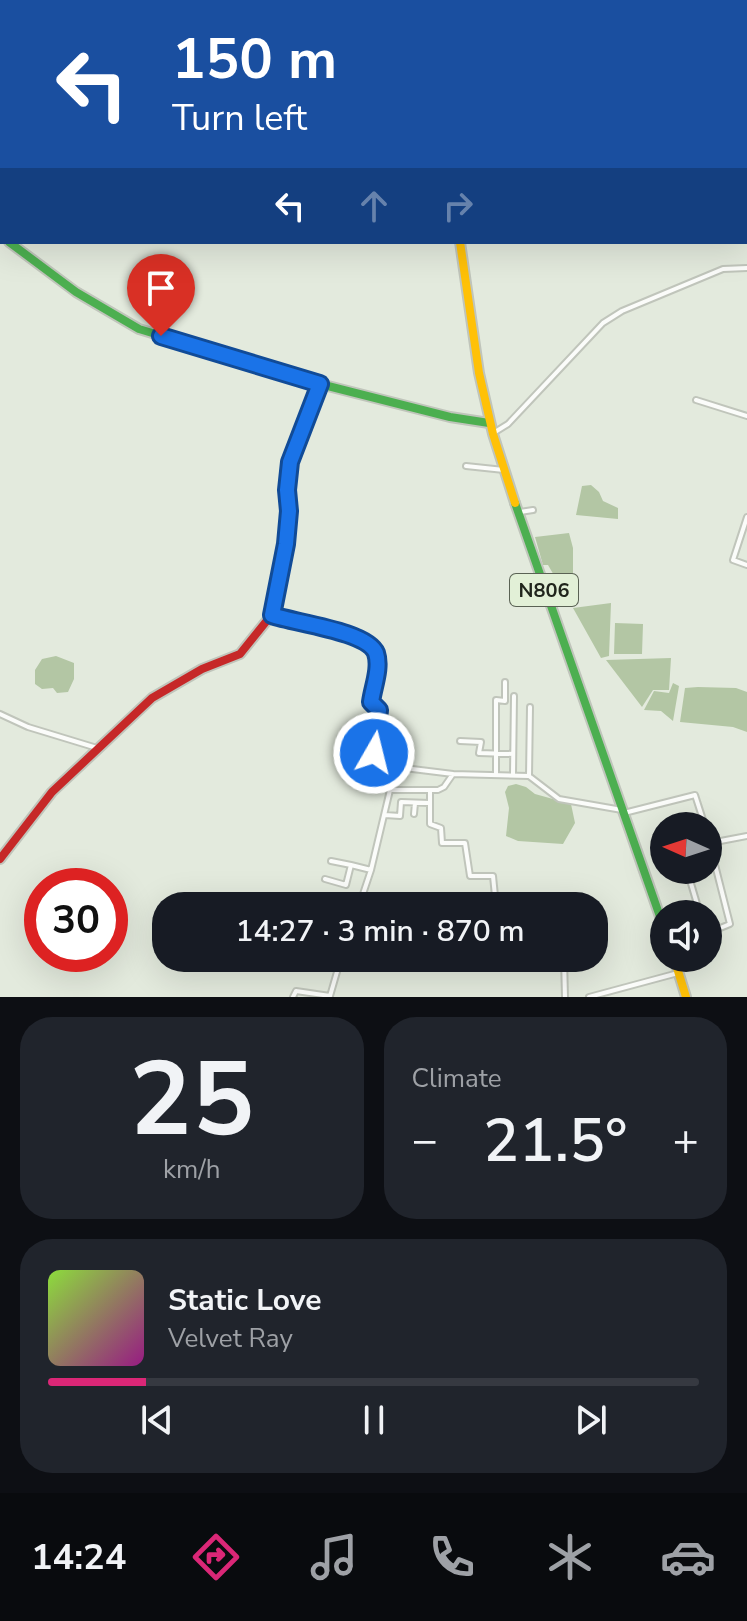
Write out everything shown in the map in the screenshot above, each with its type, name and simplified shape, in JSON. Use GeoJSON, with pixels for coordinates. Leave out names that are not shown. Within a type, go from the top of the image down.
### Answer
{"type":"FeatureCollection","features":[{"type":"Feature","properties":{"kind":"main road"},"geometry":{"type":"LineString","coordinates":[[12,244],[76,292],[139,329],[320,384],[450,417],[489,423]]}},
{"type":"Feature","properties":{"kind":"main road","name":"N806"},"geometry":{"type":"LineString","coordinates":[[460,244],[489,423],[654,900]]}},
{"type":"Feature","properties":{"kind":"main road"},"geometry":{"type":"LineString","coordinates":[[0,859],[52,792],[152,698],[202,669],[240,654],[272,615],[286,544],[290,462],[320,384]]}},
{"type":"Feature","properties":{"kind":"main road"},"geometry":{"type":"LineString","coordinates":[[678,973],[686,997]]}},
{"type":"Feature","properties":{"kind":"street"},"geometry":{"type":"LineString","coordinates":[[493,434],[508,424],[603,323],[622,311],[723,269],[747,268]]}},
{"type":"Feature","properties":{"kind":"street"},"geometry":{"type":"LineString","coordinates":[[696,400],[747,416]]}},
{"type":"Feature","properties":{"kind":"street"},"geometry":{"type":"LineString","coordinates":[[466,466],[504,470]]}},
{"type":"Feature","properties":{"kind":"street"},"geometry":{"type":"LineString","coordinates":[[518,512],[533,510]]}},
{"type":"Feature","properties":{"kind":"street"},"geometry":{"type":"LineString","coordinates":[[747,517],[733,560],[747,565]]}},
{"type":"Feature","properties":{"kind":"street"},"geometry":{"type":"LineString","coordinates":[[272,615],[336,631],[368,643],[375,651],[378,666],[371,702],[379,710],[374,753],[380,765],[453,774],[529,776],[559,799],[624,812],[695,795],[700,812]]}},
{"type":"Feature","properties":{"kind":"street"},"geometry":{"type":"LineString","coordinates":[[496,774],[496,700],[505,701],[505,682]]}},
{"type":"Feature","properties":{"kind":"street"},"geometry":{"type":"LineString","coordinates":[[513,774],[514,696]]}},
{"type":"Feature","properties":{"kind":"street"},"geometry":{"type":"LineString","coordinates":[[529,776],[530,707]]}},
{"type":"Feature","properties":{"kind":"street"},"geometry":{"type":"LineString","coordinates":[[0,714],[28,727],[97,748]]}},
{"type":"Feature","properties":{"kind":"street"},"geometry":{"type":"LineString","coordinates":[[460,741],[481,742],[479,753],[513,754]]}},
{"type":"Feature","properties":{"kind":"street"},"geometry":{"type":"LineString","coordinates":[[364,892],[390,790],[438,790],[453,774]]}},
{"type":"Feature","properties":{"kind":"street"},"geometry":{"type":"LineString","coordinates":[[430,791],[430,824],[441,828],[442,843],[465,843],[470,876],[493,876],[495,892]]}},
{"type":"Feature","properties":{"kind":"street"},"geometry":{"type":"LineString","coordinates":[[385,815],[400,816],[401,802],[430,803]]}},
{"type":"Feature","properties":{"kind":"street"},"geometry":{"type":"LineString","coordinates":[[414,814],[415,803]]}},
{"type":"Feature","properties":{"kind":"street"},"geometry":{"type":"LineString","coordinates":[[722,841],[747,836]]}},
{"type":"Feature","properties":{"kind":"street"},"geometry":{"type":"LineString","coordinates":[[331,861],[371,870]]}},
{"type":"Feature","properties":{"kind":"street"},"geometry":{"type":"LineString","coordinates":[[325,879],[346,885],[351,865]]}},
{"type":"Feature","properties":{"kind":"street"},"geometry":{"type":"LineString","coordinates":[[720,884],[730,924],[722,927]]}},
{"type":"Feature","properties":{"kind":"street"},"geometry":{"type":"LineString","coordinates":[[293,997],[296,991],[332,996],[338,972]]}},
{"type":"Feature","properties":{"kind":"street"},"geometry":{"type":"LineString","coordinates":[[564,972],[565,997]]}},
{"type":"Feature","properties":{"kind":"street"},"geometry":{"type":"LineString","coordinates":[[589,997],[678,973]]}},
{"type":"Feature","properties":{"kind":"shaded area"},"geometry":{"type":"Polygon","coordinates":[[[591,485],[603,501],[618,508],[618,519],[576,515],[582,486],[591,485]]]}},
{"type":"Feature","properties":{"kind":"shaded area"},"geometry":{"type":"Polygon","coordinates":[[[569,533],[573,548],[573,598],[566,596],[548,565],[543,565],[535,537],[569,533]]]}},
{"type":"Feature","properties":{"kind":"shaded area"},"geometry":{"type":"Polygon","coordinates":[[[611,603],[609,656],[601,658],[573,608],[611,603]]]}},
{"type":"Feature","properties":{"kind":"shaded area"},"geometry":{"type":"Polygon","coordinates":[[[615,623],[643,624],[642,654],[614,654],[615,623]]]}},
{"type":"Feature","properties":{"kind":"shaded area"},"geometry":{"type":"Polygon","coordinates":[[[56,656],[74,663],[74,679],[68,692],[57,693],[53,688],[42,689],[35,684],[35,670],[42,659],[56,656]]]}},
{"type":"Feature","properties":{"kind":"shaded area"},"geometry":{"type":"Polygon","coordinates":[[[671,658],[669,690],[653,690],[642,707],[606,660],[671,658]]]}},
{"type":"Feature","properties":{"kind":"shaded area"},"geometry":{"type":"Polygon","coordinates":[[[673,683],[679,686],[673,721],[661,711],[644,710],[654,691],[669,693],[673,683]]]}},
{"type":"Feature","properties":{"kind":"shaded area"},"geometry":{"type":"Polygon","coordinates":[[[685,688],[736,688],[747,692],[747,732],[733,727],[680,722],[685,688]]]}},
{"type":"Feature","properties":{"kind":"shaded area"},"geometry":{"type":"Polygon","coordinates":[[[516,784],[535,794],[571,804],[575,823],[563,844],[518,841],[506,836],[509,808],[505,792],[508,786],[516,784]]]}},
{"type":"Feature","properties":{"kind":"traffic: fast"},"geometry":{"type":"LineString","coordinates":[[12,244],[76,292],[139,329],[320,384],[450,417],[489,423]]}},
{"type":"Feature","properties":{"kind":"traffic: fast"},"geometry":{"type":"LineString","coordinates":[[280,578],[286,544],[288,473],[320,384]]}},
{"type":"Feature","properties":{"kind":"traffic: fast"},"geometry":{"type":"LineString","coordinates":[[515,503],[654,900]]}},
{"type":"Feature","properties":{"kind":"traffic: slow"},"geometry":{"type":"LineString","coordinates":[[460,244],[479,373],[493,434],[515,503]]}},
{"type":"Feature","properties":{"kind":"traffic: slow"},"geometry":{"type":"LineString","coordinates":[[678,972],[686,997]]}},
{"type":"Feature","properties":{"kind":"traffic: jam"},"geometry":{"type":"LineString","coordinates":[[0,859],[52,792],[152,698],[202,669],[240,654],[273,613],[280,578]]}},
{"type":"Feature","properties":{"kind":"route"},"geometry":{"type":"LineString","coordinates":[[161,336],[320,384],[290,462],[286,544],[272,615],[347,635],[368,643],[375,651],[378,666],[371,702],[379,710],[374,753]]}}]}
